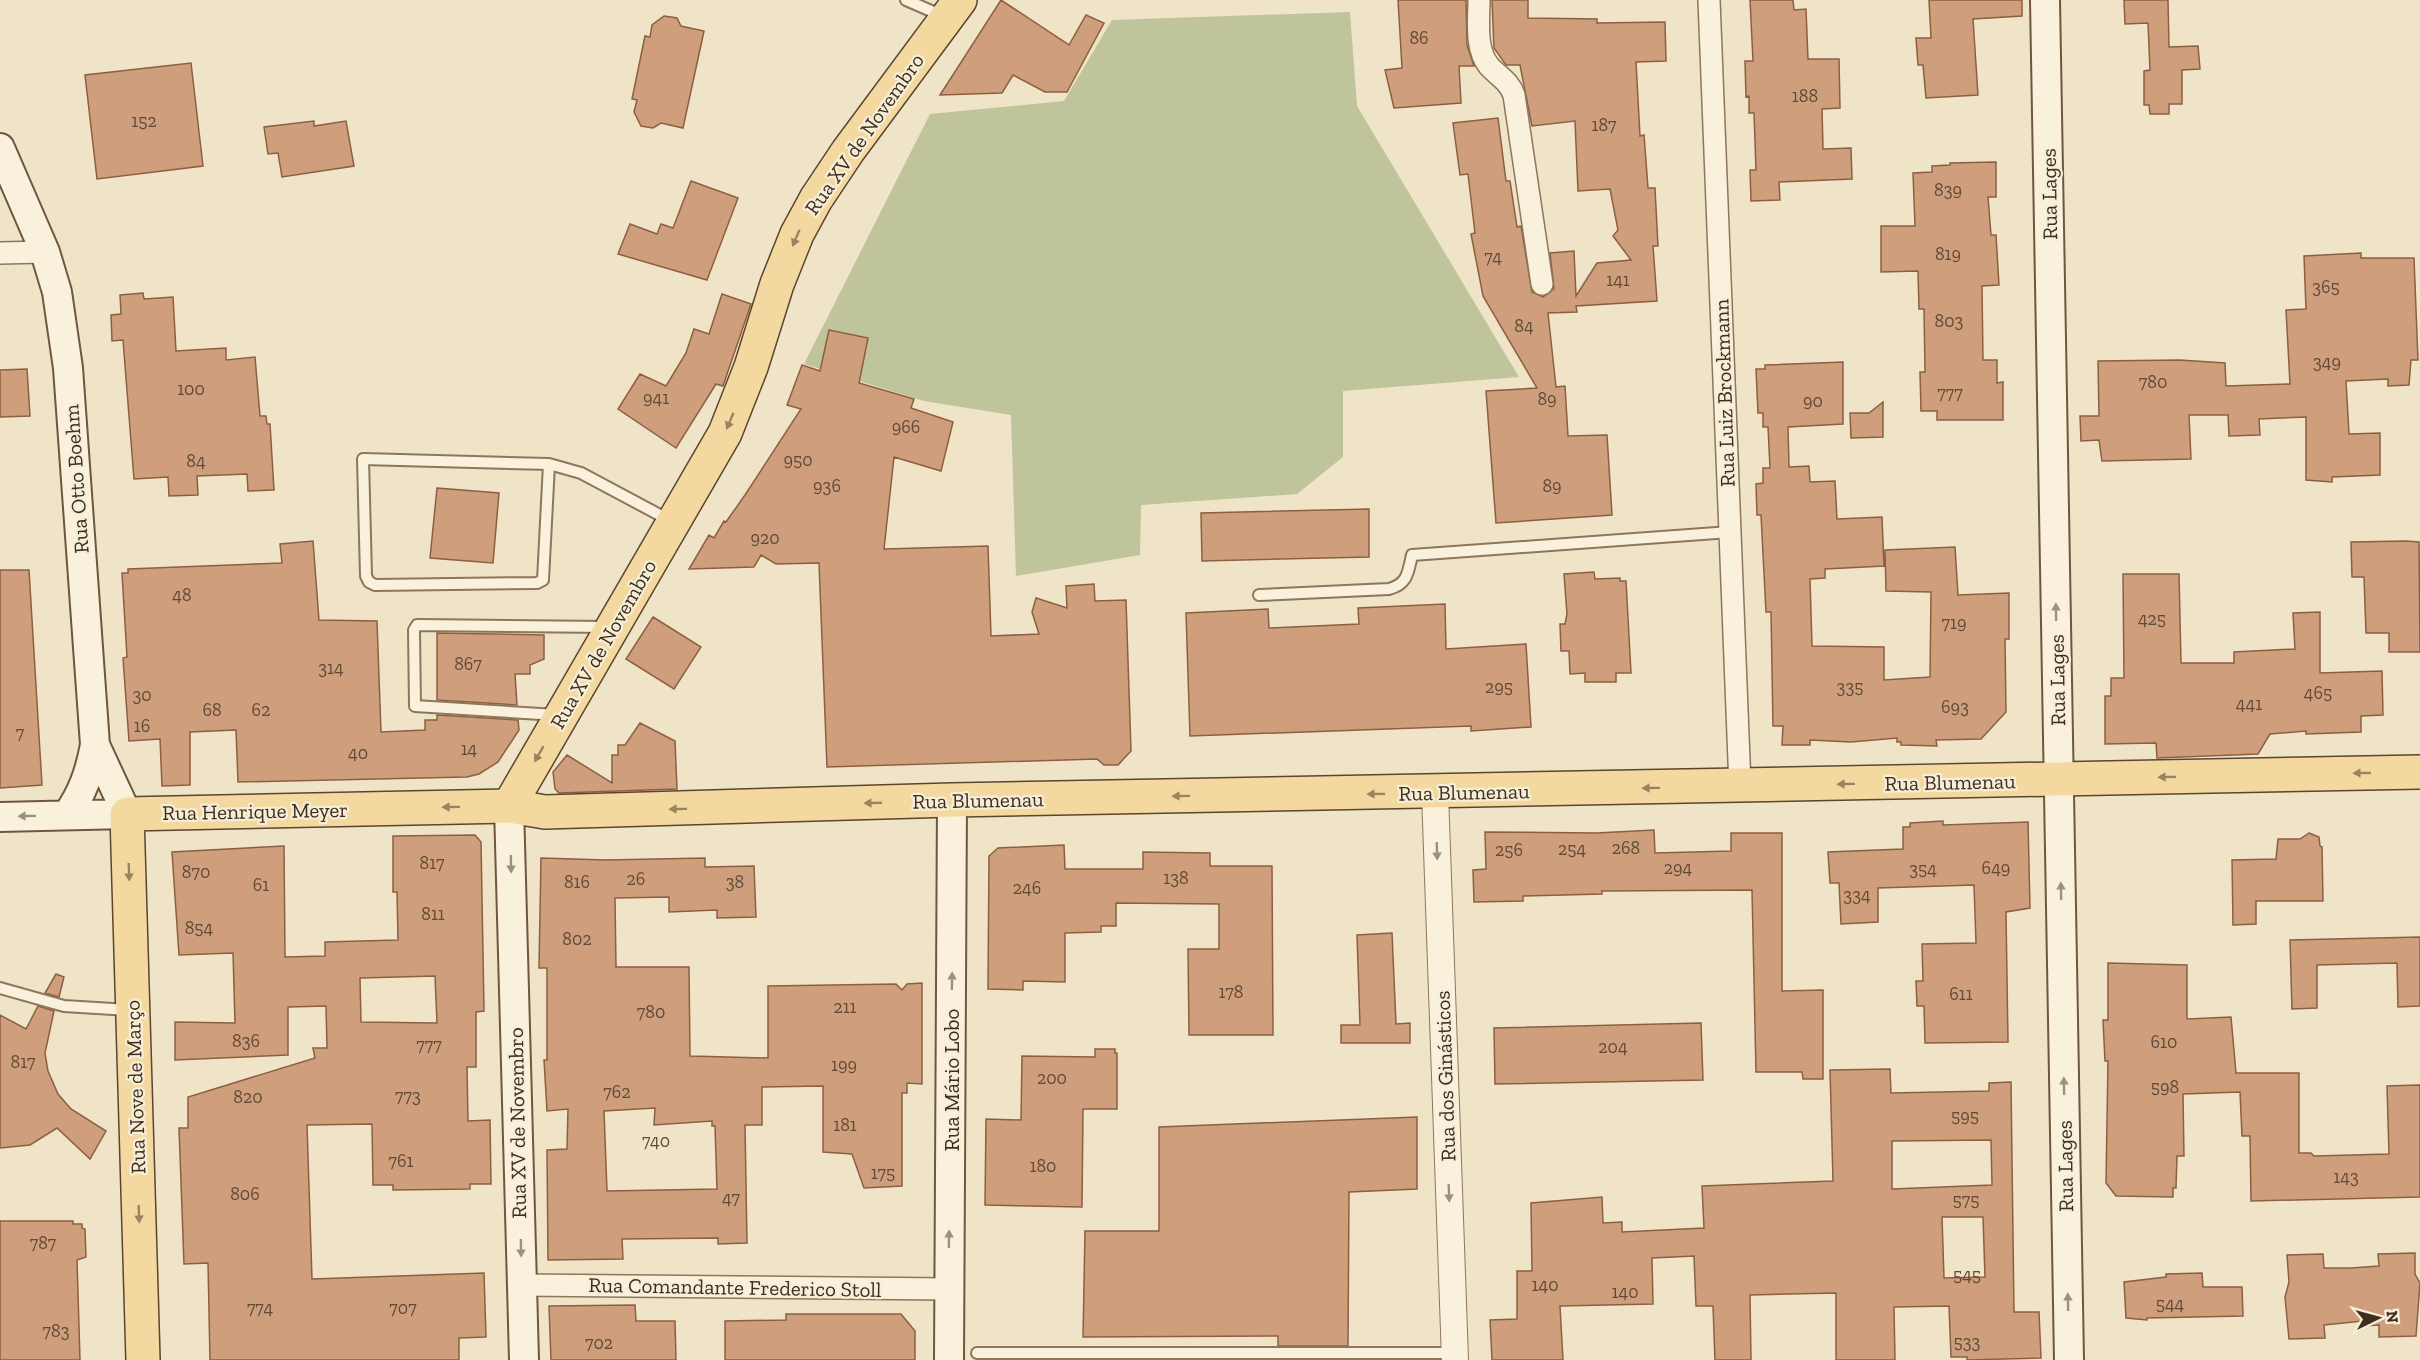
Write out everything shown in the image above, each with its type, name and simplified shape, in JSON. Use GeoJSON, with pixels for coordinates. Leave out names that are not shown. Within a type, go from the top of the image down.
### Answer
{"type":"FeatureCollection","features":[{"type":"Feature","properties":{"kind":"main road","name":"Rua Lages"},"geometry":{"type":"LineString","coordinates":[[2045,0],[2069,1360]]}},
{"type":"Feature","properties":{"kind":"main road","name":"Rua XV de Novembro"},"geometry":{"type":"LineString","coordinates":[[524,1360],[509,806],[725,434],[751,367],[777,284],[797,234],[816,199],[953,9]]}},
{"type":"Feature","properties":{"kind":"main road","name":"Rua Otto Boehm"},"geometry":{"type":"LineString","coordinates":[[0,148],[45,252],[57,292],[65,340],[95,745],[127,814]]}},
{"type":"Feature","properties":{"kind":"main road"},"geometry":{"type":"LineString","coordinates":[[67,815],[82,791],[91,770],[95,745]]}},
{"type":"Feature","properties":{"kind":"main road","name":"Rua Blumenau"},"geometry":{"type":"LineString","coordinates":[[509,806],[545,812],[952,800],[1435,793],[2420,772]]}},
{"type":"Feature","properties":{"kind":"main road","name":"Rua Mário Lobo"},"geometry":{"type":"LineString","coordinates":[[949,1360],[952,800]]}},
{"type":"Feature","properties":{"kind":"main road","name":"Rua Henrique Meyer"},"geometry":{"type":"LineString","coordinates":[[0,817],[509,806]]}},
{"type":"Feature","properties":{"kind":"main road","name":"Rua Nove de Março"},"geometry":{"type":"LineString","coordinates":[[127,814],[143,1360]]}},
{"type":"Feature","properties":{"kind":"street"},"geometry":{"type":"LineString","coordinates":[[1479,0],[1479,34],[1484,58],[1510,85],[1514,95],[1542,284]]}},
{"type":"Feature","properties":{"kind":"street","name":"Rua Luiz Brockmann"},"geometry":{"type":"LineString","coordinates":[[1709,0],[1740,786]]}},
{"type":"Feature","properties":{"kind":"street"},"geometry":{"type":"LineString","coordinates":[[0,253],[45,252]]}},
{"type":"Feature","properties":{"kind":"street","name":"Rua dos Ginásticos"},"geometry":{"type":"LineString","coordinates":[[1435,793],[1455,1357]]}},
{"type":"Feature","properties":{"kind":"street","name":"Rua Comandante Frederico Stoll"},"geometry":{"type":"LineString","coordinates":[[522,1285],[949,1289]]}},
{"type":"Feature","properties":{"kind":"lane"},"geometry":{"type":"LineString","coordinates":[[906,0],[953,9]]}},
{"type":"Feature","properties":{"kind":"lane"},"geometry":{"type":"LineString","coordinates":[[549,464],[543,580],[537,584],[419,587],[375,585],[369,582],[366,576],[363,459],[549,464],[581,473],[674,523]]}},
{"type":"Feature","properties":{"kind":"lane"},"geometry":{"type":"LineString","coordinates":[[1259,595],[1389,589],[1401,586],[1406,579],[1412,555],[1730,532]]}},
{"type":"Feature","properties":{"kind":"lane"},"geometry":{"type":"LineString","coordinates":[[561,715],[415,706],[414,630],[417,625],[611,627]]}},
{"type":"Feature","properties":{"kind":"lane"},"geometry":{"type":"LineString","coordinates":[[0,988],[64,1006],[133,1010]]}},
{"type":"Feature","properties":{"kind":"lane"},"geometry":{"type":"LineString","coordinates":[[977,1353],[1455,1357]]}},
{"type":"Feature","properties":{"kind":"green space"},"geometry":{"type":"Polygon","coordinates":[[[1350,12],[1357,106],[1519,377],[1343,391],[1343,457],[1297,494],[1141,505],[1140,555],[1016,576],[1011,415],[924,401],[804,364],[930,114],[1064,101],[1112,20],[1350,12]]]}},
{"type":"Feature","properties":{"kind":"building"},"geometry":{"type":"Polygon","coordinates":[[[1001,0],[1069,45],[1086,15],[1104,23],[1067,92],[1045,92],[1013,75],[1002,93],[940,95],[1001,0]]]}},
{"type":"Feature","properties":{"kind":"building"},"geometry":{"type":"Polygon","coordinates":[[[1398,0],[1466,0],[1467,45],[1474,66],[1459,66],[1461,103],[1394,108],[1385,70],[1402,68],[1398,0]]]}},
{"type":"Feature","properties":{"kind":"building"},"geometry":{"type":"Polygon","coordinates":[[[1492,0],[1528,0],[1528,18],[1597,19],[1597,23],[1665,22],[1666,61],[1636,62],[1640,136],[1644,135],[1648,188],[1655,188],[1658,246],[1653,246],[1657,301],[1576,306],[1577,312],[1548,313],[1556,387],[1565,386],[1568,436],[1607,435],[1612,515],[1496,523],[1486,391],[1537,388],[1483,296],[1471,234],[1475,233],[1468,174],[1460,175],[1453,123],[1498,118],[1506,181],[1510,181],[1517,227],[1521,226],[1532,292],[1543,297],[1554,289],[1550,253],[1574,251],[1576,296],[1597,263],[1631,260],[1613,236],[1618,230],[1610,189],[1578,191],[1575,121],[1532,126],[1520,65],[1506,65],[1494,48],[1492,0]]]}},
{"type":"Feature","properties":{"kind":"building"},"geometry":{"type":"Polygon","coordinates":[[[1750,0],[1793,0],[1794,10],[1806,9],[1808,59],[1839,59],[1840,108],[1822,109],[1823,149],[1851,148],[1852,179],[1779,182],[1780,200],[1751,201],[1750,170],[1756,170],[1754,113],[1749,113],[1749,96],[1746,97],[1745,61],[1753,61],[1750,0]]]}},
{"type":"Feature","properties":{"kind":"building"},"geometry":{"type":"Polygon","coordinates":[[[1929,0],[2022,0],[2022,16],[1973,19],[1978,95],[1926,98],[1923,65],[1918,65],[1916,38],[1931,38],[1929,0]]]}},
{"type":"Feature","properties":{"kind":"building"},"geometry":{"type":"Polygon","coordinates":[[[2124,0],[2168,0],[2169,47],[2198,46],[2200,69],[2182,70],[2182,104],[2169,104],[2169,114],[2150,114],[2149,105],[2144,105],[2144,71],[2150,70],[2148,23],[2125,24],[2124,0]]]}},
{"type":"Feature","properties":{"kind":"building"},"geometry":{"type":"Polygon","coordinates":[[[664,16],[677,18],[681,26],[704,31],[683,128],[661,123],[653,128],[641,126],[634,112],[637,100],[632,99],[645,36],[650,37],[652,25],[664,16]]]}},
{"type":"Feature","properties":{"kind":"building"},"geometry":{"type":"Polygon","coordinates":[[[191,63],[203,166],[97,179],[85,75],[191,63]]]}},
{"type":"Feature","properties":{"kind":"building"},"geometry":{"type":"Polygon","coordinates":[[[314,121],[314,126],[346,121],[354,166],[282,177],[278,153],[268,154],[264,127],[314,121]]]}},
{"type":"Feature","properties":{"kind":"building"},"geometry":{"type":"Polygon","coordinates":[[[1996,162],[1996,197],[1988,197],[1991,235],[1996,235],[1999,285],[1982,286],[1983,360],[1997,360],[1997,383],[2003,382],[2003,420],[1937,420],[1937,411],[1921,411],[1920,372],[1925,372],[1924,309],[1919,309],[1918,271],[1881,272],[1881,226],[1915,226],[1913,173],[1932,172],[1932,166],[1950,165],[1950,163],[1996,162]]]}},
{"type":"Feature","properties":{"kind":"building"},"geometry":{"type":"Polygon","coordinates":[[[691,181],[738,198],[707,280],[618,254],[630,224],[657,234],[661,224],[673,228],[691,181]]]}},
{"type":"Feature","properties":{"kind":"building"},"geometry":{"type":"Polygon","coordinates":[[[2361,253],[2361,258],[2414,258],[2418,360],[2411,360],[2409,385],[2388,386],[2388,379],[2346,381],[2349,434],[2380,433],[2380,475],[2332,477],[2332,482],[2306,480],[2306,417],[2259,419],[2260,435],[2229,436],[2228,415],[2189,415],[2191,459],[2102,461],[2099,440],[2081,441],[2080,416],[2099,416],[2098,361],[2180,360],[2225,363],[2226,386],[2290,384],[2286,310],[2306,309],[2304,256],[2361,253]]]}},
{"type":"Feature","properties":{"kind":"building"},"geometry":{"type":"Polygon","coordinates":[[[143,293],[144,299],[173,297],[176,351],[226,348],[226,360],[255,357],[260,416],[266,416],[267,424],[270,424],[274,490],[248,491],[247,474],[197,476],[198,495],[169,496],[168,477],[134,479],[123,340],[112,341],[111,315],[121,314],[120,295],[143,293]]]}},
{"type":"Feature","properties":{"kind":"building"},"geometry":{"type":"Polygon","coordinates":[[[722,294],[751,304],[723,386],[716,384],[676,448],[618,409],[640,374],[666,386],[686,353],[694,329],[709,334],[722,294]]]}},
{"type":"Feature","properties":{"kind":"building"},"geometry":{"type":"Polygon","coordinates":[[[829,330],[868,338],[859,383],[914,399],[911,408],[953,422],[941,471],[894,457],[884,549],[988,546],[991,636],[1039,634],[1032,612],[1036,598],[1067,608],[1066,586],[1094,584],[1095,601],[1126,600],[1131,751],[1118,765],[1104,765],[1097,759],[827,767],[819,563],[776,564],[761,555],[754,567],[689,569],[709,535],[714,538],[724,521],[726,522],[745,495],[801,409],[787,405],[802,365],[820,371],[829,330]]]}},
{"type":"Feature","properties":{"kind":"building"},"geometry":{"type":"Polygon","coordinates":[[[1843,362],[1843,424],[1788,427],[1789,467],[1809,466],[1810,482],[1835,481],[1837,519],[1882,517],[1884,566],[1825,569],[1825,578],[1810,579],[1812,646],[1884,647],[1884,680],[1930,677],[1931,592],[1886,591],[1885,550],[1955,547],[1958,595],[2009,593],[2009,639],[2005,639],[2006,712],[1981,739],[1936,740],[1937,746],[1901,745],[1901,742],[1897,742],[1897,738],[1851,742],[1810,740],[1810,745],[1782,745],[1783,726],[1773,726],[1771,612],[1766,612],[1761,515],[1757,515],[1756,484],[1763,483],[1763,468],[1770,468],[1768,427],[1763,427],[1763,413],[1758,413],[1756,369],[1765,369],[1765,365],[1843,362]]]}},
{"type":"Feature","properties":{"kind":"building"},"geometry":{"type":"Polygon","coordinates":[[[27,369],[30,416],[0,417],[0,370],[27,369]]]}},
{"type":"Feature","properties":{"kind":"building"},"geometry":{"type":"Polygon","coordinates":[[[1883,402],[1883,437],[1851,438],[1850,413],[1869,413],[1883,402]]]}},
{"type":"Feature","properties":{"kind":"building"},"geometry":{"type":"Polygon","coordinates":[[[437,488],[499,493],[493,563],[430,558],[437,488]]]}},
{"type":"Feature","properties":{"kind":"building"},"geometry":{"type":"Polygon","coordinates":[[[1369,509],[1369,557],[1202,561],[1201,513],[1369,509]]]}},
{"type":"Feature","properties":{"kind":"building"},"geometry":{"type":"Polygon","coordinates":[[[313,541],[319,620],[377,621],[381,732],[425,730],[425,720],[437,720],[437,715],[518,720],[519,730],[498,762],[479,774],[467,777],[238,782],[236,730],[190,732],[190,785],[162,786],[160,739],[129,741],[123,658],[127,657],[122,573],[128,573],[128,569],[282,563],[280,544],[313,541]]]}},
{"type":"Feature","properties":{"kind":"building"},"geometry":{"type":"Polygon","coordinates":[[[2351,542],[2419,542],[2420,652],[2389,652],[2389,633],[2366,633],[2364,577],[2352,577],[2351,542]]]}},
{"type":"Feature","properties":{"kind":"building"},"geometry":{"type":"Polygon","coordinates":[[[0,570],[29,570],[42,785],[0,788],[0,570]]]}},
{"type":"Feature","properties":{"kind":"building"},"geometry":{"type":"Polygon","coordinates":[[[1594,572],[1595,579],[1620,578],[1620,581],[1626,581],[1631,673],[1616,673],[1616,682],[1585,682],[1585,673],[1570,674],[1569,651],[1561,651],[1560,624],[1565,624],[1567,614],[1564,574],[1594,572]]]}},
{"type":"Feature","properties":{"kind":"building"},"geometry":{"type":"Polygon","coordinates":[[[2123,574],[2179,574],[2181,663],[2234,663],[2234,652],[2295,649],[2293,613],[2320,612],[2320,673],[2382,671],[2383,715],[2361,716],[2361,732],[2306,734],[2306,731],[2270,734],[2258,754],[2157,758],[2156,743],[2105,744],[2105,696],[2111,696],[2111,678],[2124,678],[2123,574]]]}},
{"type":"Feature","properties":{"kind":"building"},"geometry":{"type":"Polygon","coordinates":[[[1445,604],[1446,649],[1526,644],[1531,727],[1471,731],[1471,726],[1190,736],[1186,613],[1268,609],[1269,628],[1359,624],[1358,608],[1445,604]]]}},
{"type":"Feature","properties":{"kind":"building"},"geometry":{"type":"Polygon","coordinates":[[[653,617],[701,647],[674,689],[626,659],[653,617]]]}},
{"type":"Feature","properties":{"kind":"building"},"geometry":{"type":"Polygon","coordinates":[[[437,633],[544,635],[544,659],[530,665],[530,674],[515,674],[517,705],[437,700],[437,633]]]}},
{"type":"Feature","properties":{"kind":"building"},"geometry":{"type":"Polygon","coordinates":[[[640,723],[675,741],[677,789],[559,793],[555,789],[553,772],[567,755],[612,783],[612,755],[618,755],[618,745],[625,745],[640,723]]]}},
{"type":"Feature","properties":{"kind":"building"},"geometry":{"type":"Polygon","coordinates":[[[1943,821],[1943,825],[2028,822],[2030,908],[2006,912],[2008,1042],[1925,1043],[1924,1006],[1917,1006],[1916,981],[1923,981],[1922,944],[1976,943],[1974,885],[1878,888],[1878,922],[1841,924],[1839,883],[1830,883],[1828,852],[1903,849],[1903,827],[1910,827],[1910,823],[1943,821]]]}},
{"type":"Feature","properties":{"kind":"building"},"geometry":{"type":"Polygon","coordinates":[[[1654,830],[1655,853],[1731,851],[1731,833],[1782,833],[1782,991],[1823,990],[1823,1079],[1803,1079],[1802,1072],[1756,1072],[1752,890],[1602,891],[1602,894],[1523,896],[1523,901],[1474,902],[1473,870],[1486,869],[1485,832],[1596,833],[1654,830]]]}},
{"type":"Feature","properties":{"kind":"building"},"geometry":{"type":"Polygon","coordinates":[[[2309,833],[2319,837],[2322,847],[2323,901],[2256,901],[2256,924],[2233,925],[2232,860],[2276,859],[2278,839],[2300,839],[2309,833]]]}},
{"type":"Feature","properties":{"kind":"building"},"geometry":{"type":"Polygon","coordinates":[[[475,835],[481,842],[484,1011],[476,1012],[476,1067],[467,1067],[468,1121],[490,1120],[491,1184],[470,1184],[470,1189],[393,1190],[393,1185],[373,1185],[372,1124],[307,1125],[312,1279],[484,1273],[486,1337],[459,1338],[459,1360],[210,1360],[208,1263],[184,1264],[179,1128],[188,1128],[188,1097],[315,1058],[313,1048],[327,1048],[326,1006],[288,1007],[288,1055],[175,1060],[175,1022],[235,1023],[233,953],[179,955],[172,852],[284,846],[285,957],[325,956],[325,942],[398,940],[397,892],[393,892],[393,836],[475,835]],[[435,976],[360,978],[361,1022],[437,1023],[435,976]]]}},
{"type":"Feature","properties":{"kind":"building"},"geometry":{"type":"Polygon","coordinates":[[[1064,845],[1065,869],[1143,869],[1143,852],[1210,853],[1210,866],[1272,866],[1273,1035],[1189,1035],[1188,949],[1219,949],[1219,904],[1116,903],[1116,926],[1101,926],[1101,932],[1065,933],[1065,982],[1023,981],[1023,990],[988,989],[989,856],[998,848],[1064,845]]]}},
{"type":"Feature","properties":{"kind":"building"},"geometry":{"type":"Polygon","coordinates":[[[541,858],[606,860],[705,858],[705,867],[754,866],[756,917],[717,918],[717,910],[669,912],[669,897],[615,898],[616,967],[689,967],[690,1056],[768,1058],[768,986],[896,984],[902,990],[907,984],[922,983],[922,1084],[907,1083],[907,1093],[902,1093],[902,1186],[864,1188],[852,1154],[823,1152],[823,1086],[762,1087],[762,1125],[745,1125],[747,1243],[718,1244],[718,1238],[622,1239],[623,1259],[548,1260],[547,1150],[567,1149],[568,1109],[547,1111],[544,1060],[547,1060],[547,968],[539,968],[541,858]],[[655,1108],[604,1111],[607,1191],[717,1189],[715,1126],[712,1126],[712,1121],[654,1125],[655,1108]]]}},
{"type":"Feature","properties":{"kind":"building"},"geometry":{"type":"Polygon","coordinates":[[[1392,933],[1396,1024],[1410,1023],[1410,1043],[1341,1043],[1341,1025],[1360,1025],[1357,935],[1392,933]]]}},
{"type":"Feature","properties":{"kind":"building"},"geometry":{"type":"Polygon","coordinates":[[[2420,937],[2420,1006],[2398,1007],[2397,963],[2317,965],[2317,1008],[2292,1009],[2290,940],[2420,937]]]}},
{"type":"Feature","properties":{"kind":"building"},"geometry":{"type":"Polygon","coordinates":[[[2108,963],[2187,965],[2187,1019],[2231,1017],[2236,1073],[2299,1073],[2299,1153],[2311,1153],[2314,1156],[2389,1154],[2387,1086],[2420,1085],[2420,1197],[2251,1201],[2250,1136],[2242,1136],[2240,1092],[2183,1094],[2184,1156],[2177,1156],[2176,1188],[2173,1188],[2173,1197],[2116,1196],[2106,1183],[2108,1061],[2105,1061],[2103,1020],[2108,1020],[2108,963]]]}},
{"type":"Feature","properties":{"kind":"building"},"geometry":{"type":"Polygon","coordinates":[[[56,974],[64,977],[59,997],[45,993],[56,974]]]}},
{"type":"Feature","properties":{"kind":"building"},"geometry":{"type":"Polygon","coordinates":[[[38,1006],[54,1011],[45,1053],[48,1071],[58,1094],[71,1109],[106,1131],[90,1159],[57,1128],[30,1145],[0,1148],[0,1015],[26,1029],[38,1006]]]}},
{"type":"Feature","properties":{"kind":"building"},"geometry":{"type":"Polygon","coordinates":[[[1701,1023],[1703,1080],[1495,1084],[1494,1028],[1701,1023]]]}},
{"type":"Feature","properties":{"kind":"building"},"geometry":{"type":"Polygon","coordinates":[[[1095,1049],[1115,1049],[1117,1053],[1117,1109],[1083,1109],[1082,1207],[985,1205],[986,1119],[1021,1120],[1022,1056],[1095,1057],[1095,1049]]]}},
{"type":"Feature","properties":{"kind":"building"},"geometry":{"type":"Polygon","coordinates":[[[1890,1069],[1891,1093],[1989,1091],[1989,1083],[2011,1082],[2014,1312],[2039,1312],[2041,1358],[1967,1360],[1967,1357],[1951,1357],[1949,1306],[1894,1307],[1895,1360],[1836,1360],[1836,1293],[1750,1295],[1751,1360],[1715,1360],[1713,1306],[1696,1306],[1694,1256],[1652,1258],[1653,1304],[1560,1306],[1563,1360],[1492,1360],[1490,1320],[1517,1319],[1517,1271],[1532,1271],[1531,1203],[1602,1197],[1603,1223],[1622,1222],[1622,1232],[1704,1228],[1702,1186],[1833,1181],[1830,1070],[1890,1069]],[[1991,1140],[1892,1141],[1892,1189],[1992,1185],[1991,1140]],[[1942,1217],[1944,1278],[1985,1277],[1983,1217],[1942,1217]]]}},
{"type":"Feature","properties":{"kind":"building"},"geometry":{"type":"Polygon","coordinates":[[[1417,1117],[1417,1189],[1349,1192],[1348,1346],[1278,1346],[1278,1336],[1083,1337],[1085,1231],[1159,1231],[1159,1127],[1417,1117]]]}},
{"type":"Feature","properties":{"kind":"building"},"geometry":{"type":"Polygon","coordinates":[[[0,1221],[73,1221],[73,1224],[82,1224],[82,1228],[85,1229],[86,1257],[77,1260],[80,1360],[0,1360],[0,1221]]]}},
{"type":"Feature","properties":{"kind":"building"},"geometry":{"type":"Polygon","coordinates":[[[2415,1253],[2415,1274],[2420,1283],[2416,1336],[2379,1337],[2379,1325],[2363,1326],[2363,1321],[2324,1325],[2325,1338],[2289,1339],[2285,1297],[2289,1282],[2287,1255],[2323,1254],[2324,1268],[2351,1268],[2379,1266],[2378,1254],[2415,1253]]]}},
{"type":"Feature","properties":{"kind":"building"},"geometry":{"type":"Polygon","coordinates":[[[2202,1273],[2203,1287],[2242,1287],[2243,1316],[2147,1318],[2147,1320],[2126,1318],[2124,1282],[2166,1277],[2166,1274],[2202,1273]]]}},
{"type":"Feature","properties":{"kind":"building"},"geometry":{"type":"Polygon","coordinates":[[[635,1305],[636,1321],[675,1321],[676,1360],[551,1360],[549,1306],[635,1305]]]}},
{"type":"Feature","properties":{"kind":"building"},"geometry":{"type":"Polygon","coordinates":[[[786,1314],[901,1314],[915,1331],[915,1360],[725,1360],[725,1321],[786,1320],[786,1314]]]}}]}
